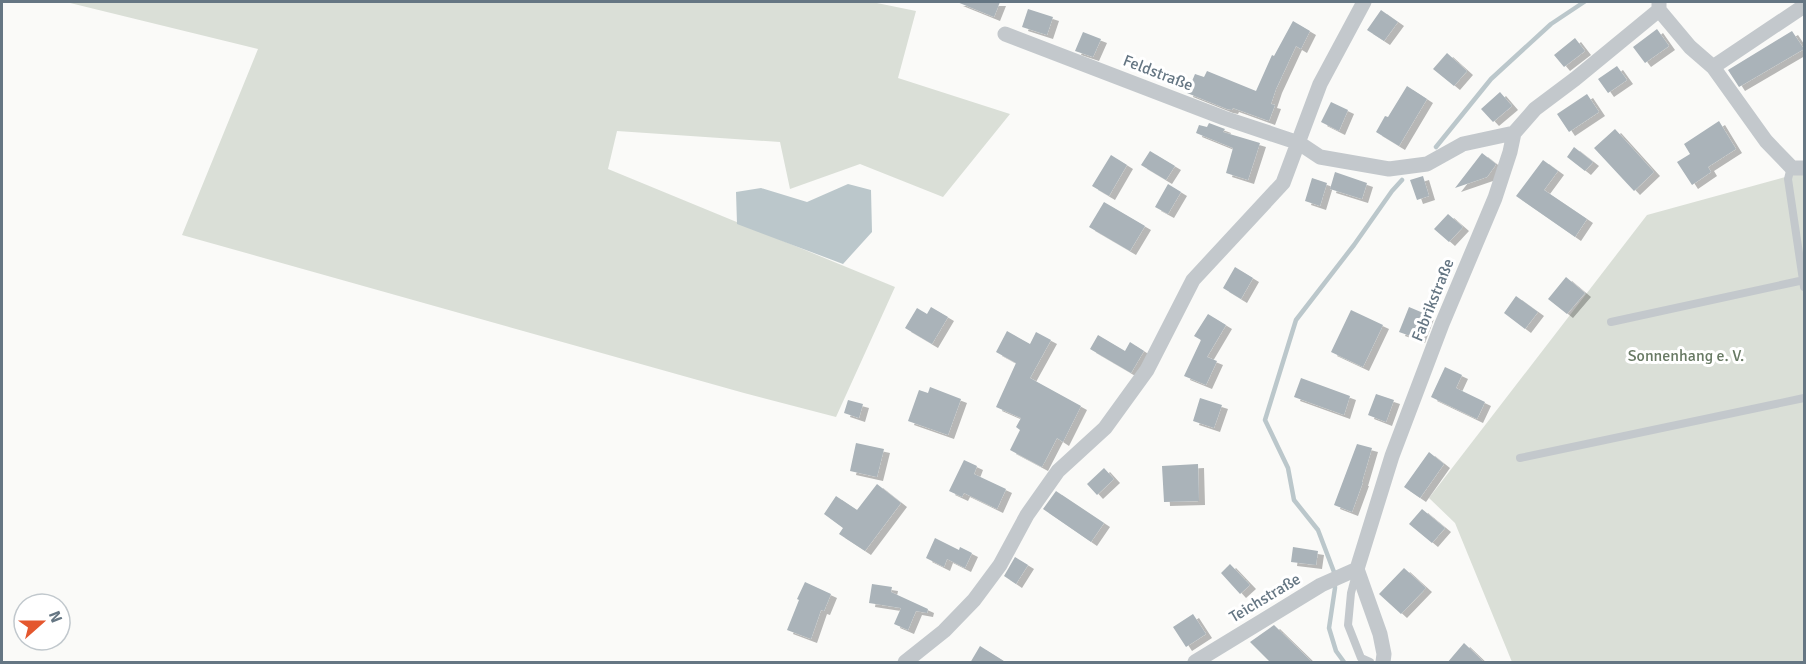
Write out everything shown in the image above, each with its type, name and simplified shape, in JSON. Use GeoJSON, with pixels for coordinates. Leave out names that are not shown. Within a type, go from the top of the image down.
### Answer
{"type":"FeatureCollection","features":[{"type":"Feature","properties":{"kind":"street"},"geometry":{"type":"LineString","coordinates":[[905,663],[944,632],[974,600],[1000,565],[1027,515],[1058,471],[1105,428],[1147,370],[1193,280],[1283,183],[1320,84],[1364,2]]}},
{"type":"Feature","properties":{"kind":"street","name":"Fabrikstraße"},"geometry":{"type":"LineString","coordinates":[[1350,573],[1442,324],[1495,198],[1514,133],[1535,109],[1575,79],[1659,6],[1690,47],[1713,67],[1766,141],[1798,167]]}},
{"type":"Feature","properties":{"kind":"street"},"geometry":{"type":"LineString","coordinates":[[1713,67],[1804,6]]}},
{"type":"Feature","properties":{"kind":"street","name":"Feldstraße"},"geometry":{"type":"LineString","coordinates":[[1005,34],[1224,118],[1299,143],[1320,157],[1389,169],[1427,164],[1463,144],[1514,133]]}},
{"type":"Feature","properties":{"kind":"street"},"geometry":{"type":"LineString","coordinates":[[1350,573],[1380,634],[1384,654],[1383,663]]}},
{"type":"Feature","properties":{"kind":"street","name":"Teichstraße"},"geometry":{"type":"LineString","coordinates":[[1195,663],[1321,585],[1350,573]]}},
{"type":"Feature","properties":{"kind":"lane"},"geometry":{"type":"LineString","coordinates":[[1611,322],[1804,284],[1788,179],[1798,167]]}},
{"type":"Feature","properties":{"kind":"lane"},"geometry":{"type":"LineString","coordinates":[[1520,458],[1804,398]]}},
{"type":"Feature","properties":{"kind":"lane"},"geometry":{"type":"LineString","coordinates":[[1350,573],[1348,625],[1360,658],[1370,663]]}},
{"type":"Feature","properties":{"kind":"green space"},"geometry":{"type":"Polygon","coordinates":[[[66,2],[872,2],[916,11],[898,78],[1010,114],[943,197],[860,164],[790,189],[780,142],[617,131],[608,169],[895,287],[836,417],[182,235],[258,49],[66,2]]]}},
{"type":"Feature","properties":{"kind":"green space","name":"Sonnenhang e. V."},"geometry":{"type":"Polygon","coordinates":[[[1804,172],[1804,662],[1512,662],[1455,523],[1429,498],[1647,215],[1804,172]]]}},
{"type":"Feature","properties":{"kind":"shaded area"},"geometry":{"type":"Polygon","coordinates":[[[848,184],[871,190],[872,232],[843,264],[737,224],[736,192],[761,188],[807,202],[848,184]]]}},
{"type":"Feature","properties":{"kind":"building"},"geometry":{"type":"Polygon","coordinates":[[[957,2],[1000,2],[994,17],[957,2]]]}},
{"type":"Feature","properties":{"kind":"building"},"geometry":{"type":"Polygon","coordinates":[[[1028,9],[1053,17],[1047,35],[1022,27],[1028,9]]]}},
{"type":"Feature","properties":{"kind":"building"},"geometry":{"type":"Polygon","coordinates":[[[1381,10],[1398,22],[1384,41],[1367,30],[1381,10]]]}},
{"type":"Feature","properties":{"kind":"building"},"geometry":{"type":"Polygon","coordinates":[[[1293,21],[1310,31],[1301,49],[1296,46],[1276,89],[1271,104],[1275,105],[1269,121],[1233,108],[1232,110],[1227,109],[1187,93],[1195,74],[1204,77],[1207,71],[1256,91],[1272,55],[1274,56],[1293,21]]]}},
{"type":"Feature","properties":{"kind":"building"},"geometry":{"type":"Polygon","coordinates":[[[1657,29],[1669,46],[1645,63],[1633,47],[1657,29]]]}},
{"type":"Feature","properties":{"kind":"building"},"geometry":{"type":"Polygon","coordinates":[[[1792,31],[1804,49],[1739,87],[1728,70],[1792,31]]]}},
{"type":"Feature","properties":{"kind":"building"},"geometry":{"type":"Polygon","coordinates":[[[1083,32],[1101,39],[1093,57],[1075,51],[1083,32]]]}},
{"type":"Feature","properties":{"kind":"building"},"geometry":{"type":"Polygon","coordinates":[[[1575,38],[1585,51],[1564,67],[1554,55],[1575,38]]]}},
{"type":"Feature","properties":{"kind":"building"},"geometry":{"type":"Polygon","coordinates":[[[1447,53],[1467,71],[1454,86],[1433,69],[1447,53]]]}},
{"type":"Feature","properties":{"kind":"building"},"geometry":{"type":"Polygon","coordinates":[[[1617,66],[1627,80],[1608,93],[1598,79],[1617,66]]]}},
{"type":"Feature","properties":{"kind":"building"},"geometry":{"type":"Polygon","coordinates":[[[1407,86],[1427,99],[1399,146],[1376,132],[1407,86]]]}},
{"type":"Feature","properties":{"kind":"building"},"geometry":{"type":"Polygon","coordinates":[[[1500,92],[1512,106],[1493,122],[1481,109],[1500,92]]]}},
{"type":"Feature","properties":{"kind":"building"},"geometry":{"type":"Polygon","coordinates":[[[1587,94],[1599,112],[1569,132],[1557,114],[1587,94]]]}},
{"type":"Feature","properties":{"kind":"building"},"geometry":{"type":"Polygon","coordinates":[[[1331,102],[1348,110],[1339,131],[1321,122],[1331,102]]]}},
{"type":"Feature","properties":{"kind":"building"},"geometry":{"type":"Polygon","coordinates":[[[1719,121],[1736,149],[1708,167],[1711,172],[1692,185],[1677,162],[1690,154],[1684,144],[1719,121]]]}},
{"type":"Feature","properties":{"kind":"building"},"geometry":{"type":"Polygon","coordinates":[[[1209,123],[1225,129],[1223,132],[1260,143],[1248,180],[1226,173],[1233,148],[1196,133],[1199,125],[1207,127],[1209,123]]]}},
{"type":"Feature","properties":{"kind":"building"},"geometry":{"type":"Polygon","coordinates":[[[1615,129],[1654,172],[1634,191],[1594,148],[1615,129]]]}},
{"type":"Feature","properties":{"kind":"building"},"geometry":{"type":"Polygon","coordinates":[[[1574,147],[1593,162],[1585,171],[1567,157],[1574,147]]]}},
{"type":"Feature","properties":{"kind":"building"},"geometry":{"type":"Polygon","coordinates":[[[1150,151],[1175,166],[1166,180],[1141,165],[1150,151]]]}},
{"type":"Feature","properties":{"kind":"building"},"geometry":{"type":"Polygon","coordinates":[[[1482,153],[1496,164],[1487,177],[1455,188],[1482,153]]]}},
{"type":"Feature","properties":{"kind":"building"},"geometry":{"type":"Polygon","coordinates":[[[1111,155],[1127,165],[1109,196],[1092,186],[1111,155]]]}},
{"type":"Feature","properties":{"kind":"building"},"geometry":{"type":"Polygon","coordinates":[[[1543,160],[1558,171],[1544,190],[1587,219],[1575,237],[1516,196],[1543,160]]]}},
{"type":"Feature","properties":{"kind":"building"},"geometry":{"type":"Polygon","coordinates":[[[1335,172],[1367,183],[1362,199],[1330,189],[1335,172]]]}},
{"type":"Feature","properties":{"kind":"building"},"geometry":{"type":"Polygon","coordinates":[[[1423,176],[1429,196],[1417,200],[1410,180],[1423,176]]]}},
{"type":"Feature","properties":{"kind":"building"},"geometry":{"type":"Polygon","coordinates":[[[1312,178],[1327,183],[1320,206],[1305,201],[1312,178]]]}},
{"type":"Feature","properties":{"kind":"building"},"geometry":{"type":"Polygon","coordinates":[[[1168,184],[1181,192],[1168,214],[1155,207],[1168,184]]]}},
{"type":"Feature","properties":{"kind":"building"},"geometry":{"type":"Polygon","coordinates":[[[1104,202],[1145,226],[1130,251],[1089,227],[1104,202]]]}},
{"type":"Feature","properties":{"kind":"building"},"geometry":{"type":"Polygon","coordinates":[[[1448,214],[1463,227],[1449,242],[1434,229],[1448,214]]]}},
{"type":"Feature","properties":{"kind":"building"},"geometry":{"type":"Polygon","coordinates":[[[1235,267],[1253,278],[1241,299],[1223,288],[1235,267]]]}},
{"type":"Feature","properties":{"kind":"building"},"geometry":{"type":"Polygon","coordinates":[[[1566,277],[1585,293],[1567,314],[1548,299],[1566,277]]]}},
{"type":"Feature","properties":{"kind":"building"},"geometry":{"type":"Polygon","coordinates":[[[1516,296],[1538,312],[1525,329],[1504,313],[1516,296]]]}},
{"type":"Feature","properties":{"kind":"building"},"geometry":{"type":"Polygon","coordinates":[[[931,307],[948,317],[932,344],[905,328],[917,308],[927,314],[931,307]]]}},
{"type":"Feature","properties":{"kind":"building"},"geometry":{"type":"Polygon","coordinates":[[[1409,307],[1428,315],[1419,339],[1399,332],[1409,307]]]}},
{"type":"Feature","properties":{"kind":"building"},"geometry":{"type":"Polygon","coordinates":[[[1351,310],[1383,325],[1363,367],[1331,352],[1351,310]]]}},
{"type":"Feature","properties":{"kind":"building"},"geometry":{"type":"Polygon","coordinates":[[[1208,314],[1226,325],[1207,357],[1217,361],[1206,385],[1184,376],[1201,340],[1194,336],[1208,314]]]}},
{"type":"Feature","properties":{"kind":"building"},"geometry":{"type":"Polygon","coordinates":[[[1007,331],[1030,344],[1036,332],[1051,340],[1030,378],[1081,406],[1063,442],[1057,438],[1042,467],[1010,450],[1020,430],[1016,427],[1021,418],[996,407],[1016,363],[996,352],[1007,331]]]}},
{"type":"Feature","properties":{"kind":"building"},"geometry":{"type":"Polygon","coordinates":[[[1098,335],[1125,351],[1130,342],[1144,351],[1131,373],[1090,349],[1098,335]]]}},
{"type":"Feature","properties":{"kind":"building"},"geometry":{"type":"Polygon","coordinates":[[[1445,367],[1462,375],[1456,388],[1485,402],[1477,419],[1431,397],[1445,367]]]}},
{"type":"Feature","properties":{"kind":"building"},"geometry":{"type":"Polygon","coordinates":[[[1301,378],[1350,396],[1344,415],[1294,397],[1301,378]]]}},
{"type":"Feature","properties":{"kind":"building"},"geometry":{"type":"Polygon","coordinates":[[[930,387],[961,399],[948,435],[908,421],[919,390],[928,393],[930,387]]]}},
{"type":"Feature","properties":{"kind":"building"},"geometry":{"type":"Polygon","coordinates":[[[1376,394],[1394,400],[1386,422],[1368,415],[1376,394]]]}},
{"type":"Feature","properties":{"kind":"building"},"geometry":{"type":"Polygon","coordinates":[[[1200,398],[1222,405],[1214,428],[1193,421],[1200,398]]]}},
{"type":"Feature","properties":{"kind":"building"},"geometry":{"type":"Polygon","coordinates":[[[848,400],[863,404],[859,418],[844,413],[848,400]]]}},
{"type":"Feature","properties":{"kind":"building"},"geometry":{"type":"Polygon","coordinates":[[[856,443],[884,449],[877,477],[850,471],[856,443]]]}},
{"type":"Feature","properties":{"kind":"building"},"geometry":{"type":"Polygon","coordinates":[[[1357,444],[1372,448],[1352,512],[1334,505],[1357,444]]]}},
{"type":"Feature","properties":{"kind":"building"},"geometry":{"type":"Polygon","coordinates":[[[1429,452],[1444,464],[1420,498],[1404,487],[1429,452]]]}},
{"type":"Feature","properties":{"kind":"building"},"geometry":{"type":"Polygon","coordinates":[[[964,460],[977,466],[974,474],[1006,489],[997,509],[964,493],[962,497],[949,491],[964,460]]]}},
{"type":"Feature","properties":{"kind":"building"},"geometry":{"type":"Polygon","coordinates":[[[1198,464],[1199,501],[1164,502],[1162,466],[1198,464]]]}},
{"type":"Feature","properties":{"kind":"building"},"geometry":{"type":"Polygon","coordinates":[[[1104,468],[1114,479],[1097,495],[1087,484],[1104,468]]]}},
{"type":"Feature","properties":{"kind":"building"},"geometry":{"type":"Polygon","coordinates":[[[877,484],[901,503],[865,551],[839,534],[843,528],[824,514],[836,496],[857,510],[877,484]]]}},
{"type":"Feature","properties":{"kind":"building"},"geometry":{"type":"Polygon","coordinates":[[[1056,491],[1104,523],[1091,542],[1043,509],[1056,491]]]}},
{"type":"Feature","properties":{"kind":"building"},"geometry":{"type":"Polygon","coordinates":[[[1422,509],[1445,528],[1432,543],[1409,524],[1422,509]]]}},
{"type":"Feature","properties":{"kind":"building"},"geometry":{"type":"Polygon","coordinates":[[[935,538],[959,550],[960,547],[972,553],[965,568],[947,559],[944,567],[926,558],[935,538]]]}},
{"type":"Feature","properties":{"kind":"building"},"geometry":{"type":"Polygon","coordinates":[[[1293,547],[1318,551],[1316,565],[1291,562],[1293,547]]]}},
{"type":"Feature","properties":{"kind":"building"},"geometry":{"type":"Polygon","coordinates":[[[1015,557],[1028,565],[1016,584],[1004,576],[1015,557]]]}},
{"type":"Feature","properties":{"kind":"building"},"geometry":{"type":"Polygon","coordinates":[[[1230,564],[1250,585],[1240,594],[1221,573],[1230,564]]]}},
{"type":"Feature","properties":{"kind":"building"},"geometry":{"type":"Polygon","coordinates":[[[1404,568],[1426,588],[1401,614],[1379,594],[1404,568]]]}},
{"type":"Feature","properties":{"kind":"building"},"geometry":{"type":"Polygon","coordinates":[[[805,582],[831,594],[824,611],[821,610],[811,639],[787,630],[805,582]]]}},
{"type":"Feature","properties":{"kind":"building"},"geometry":{"type":"Polygon","coordinates":[[[872,584],[892,587],[891,592],[928,609],[927,613],[916,611],[908,630],[894,624],[901,608],[869,603],[872,584]]]}},
{"type":"Feature","properties":{"kind":"building"},"geometry":{"type":"Polygon","coordinates":[[[1193,614],[1206,634],[1186,647],[1173,627],[1193,614]]]}},
{"type":"Feature","properties":{"kind":"building"},"geometry":{"type":"Polygon","coordinates":[[[1274,625],[1313,663],[1271,663],[1250,642],[1274,625]]]}},
{"type":"Feature","properties":{"kind":"building"},"geometry":{"type":"Polygon","coordinates":[[[1464,643],[1485,663],[1447,663],[1464,643]]]}},
{"type":"Feature","properties":{"kind":"building"},"geometry":{"type":"Polygon","coordinates":[[[980,646],[1007,663],[970,663],[980,646]]]}},
{"type":"Feature","properties":{"kind":"waterway"},"geometry":{"type":"LineString","coordinates":[[1436,147],[1491,79],[1551,24],[1584,2]]}},
{"type":"Feature","properties":{"kind":"waterway"},"geometry":{"type":"LineString","coordinates":[[1344,662],[1336,651],[1329,628],[1335,588],[1334,572],[1318,530],[1294,500],[1288,468],[1265,420],[1296,320],[1402,180]]}}]}
